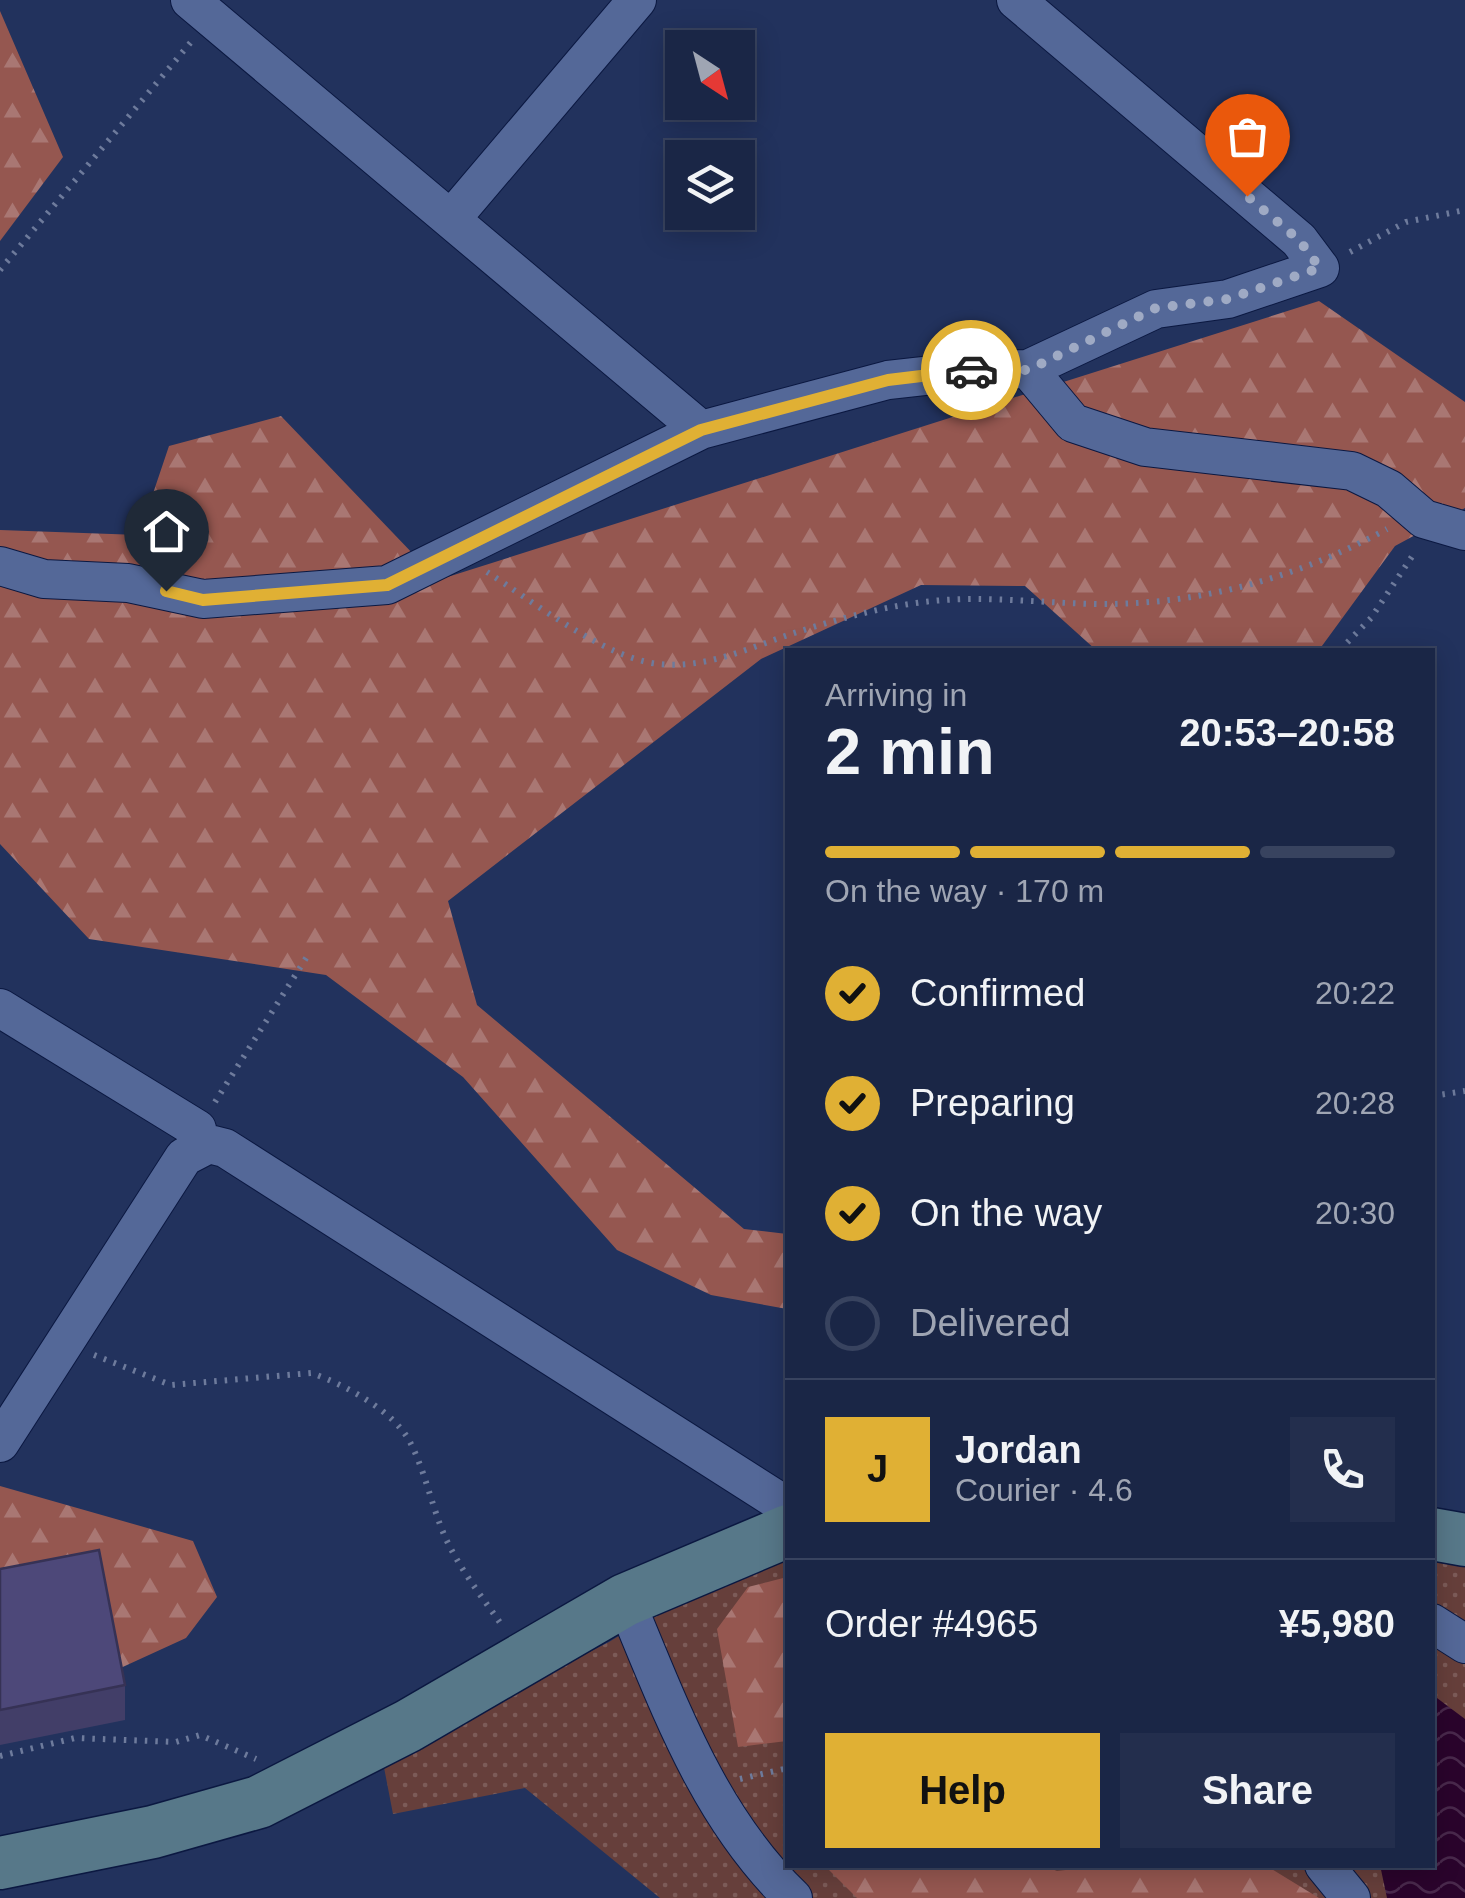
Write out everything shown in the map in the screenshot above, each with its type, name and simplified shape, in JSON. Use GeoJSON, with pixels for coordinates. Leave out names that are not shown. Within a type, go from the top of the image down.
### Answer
{"type":"FeatureCollection","features":[{"type":"Feature","properties":{"kind":"street"},"geometry":{"type":"LineString","coordinates":[[452,218],[637,0]]}},
{"type":"Feature","properties":{"kind":"street"},"geometry":{"type":"LineString","coordinates":[[0,566],[44,579],[128,583],[203,600],[387,585],[701,430],[888,380],[978,370],[1028,370],[1156,308],[1228,299],[1320,268],[1299,240],[1016,0]]}},
{"type":"Feature","properties":{"kind":"street"},"geometry":{"type":"LineString","coordinates":[[201,9],[701,430]]}},
{"type":"Feature","properties":{"kind":"street"},"geometry":{"type":"LineString","coordinates":[[1028,370],[1073,423],[1145,447],[1352,471],[1389,489],[1439,523]]}},
{"type":"Feature","properties":{"kind":"street"},"geometry":{"type":"LineString","coordinates":[[0,1008],[785,1505]]}},
{"type":"Feature","properties":{"kind":"street"},"geometry":{"type":"LineString","coordinates":[[0,1444],[199,1137]]}},
{"type":"Feature","properties":{"kind":"street"},"geometry":{"type":"LineString","coordinates":[[0,1863],[154,1832],[259,1802],[624,1600],[785,1531]]}},
{"type":"Feature","properties":{"kind":"street"},"geometry":{"type":"LineString","coordinates":[[1435,1535],[1465,1540]]}},
{"type":"Feature","properties":{"kind":"street"},"geometry":{"type":"LineString","coordinates":[[624,1600],[705,1786],[770,1876],[793,1898]]}},
{"type":"Feature","properties":{"kind":"street"},"geometry":{"type":"LineString","coordinates":[[1435,1625],[1465,1644]]}},
{"type":"Feature","properties":{"kind":"street"},"geometry":{"type":"LineString","coordinates":[[1327,1868],[1352,1898]]}},
{"type":"Feature","properties":{"kind":"path"},"geometry":{"type":"LineString","coordinates":[[0,270],[201,9]]}},
{"type":"Feature","properties":{"kind":"path"},"geometry":{"type":"LineString","coordinates":[[1320,268],[1406,222],[1465,210]]}},
{"type":"Feature","properties":{"kind":"path"},"geometry":{"type":"LineString","coordinates":[[458,553],[620,652],[657,664],[700,664],[836,620],[913,603],[972,596],[1113,604],[1224,591],[1326,562],[1390,528],[1439,523]]}},
{"type":"Feature","properties":{"kind":"path"},"geometry":{"type":"LineString","coordinates":[[1342,648],[1371,618],[1439,523]]}},
{"type":"Feature","properties":{"kind":"path"},"geometry":{"type":"LineString","coordinates":[[199,1137],[308,955]]}},
{"type":"Feature","properties":{"kind":"path"},"geometry":{"type":"LineString","coordinates":[[1435,1096],[1465,1091]]}},
{"type":"Feature","properties":{"kind":"path"},"geometry":{"type":"LineString","coordinates":[[68,1338],[110,1364],[171,1385],[311,1373],[330,1379],[382,1413],[402,1428],[412,1445],[448,1541],[525,1658]]}},
{"type":"Feature","properties":{"kind":"path"},"geometry":{"type":"LineString","coordinates":[[0,1756],[76,1738],[176,1742],[200,1735],[280,1770],[288,1787]]}},
{"type":"Feature","properties":{"kind":"shaded area"},"geometry":{"type":"Polygon","coordinates":[[[1435,1549],[1465,1555],[1465,1898],[660,1898],[525,1788],[393,1814],[382,1757],[609,1642],[689,1593],[785,1559],[785,1868],[1435,1868],[1435,1549]]]}},
{"type":"Feature","properties":{"kind":"green space"},"geometry":{"type":"Polygon","coordinates":[[[0,11],[63,157],[0,241],[0,11]]]}},
{"type":"Feature","properties":{"kind":"green space"},"geometry":{"type":"Polygon","coordinates":[[[1319,301],[1465,402],[1465,508],[1395,546],[1320,648],[1094,648],[1025,586],[921,585],[761,659],[448,901],[477,1005],[744,1229],[785,1234],[785,1309],[711,1295],[617,1250],[463,1077],[326,975],[89,939],[0,844],[0,530],[139,535],[169,446],[281,416],[438,580],[1319,301]]]}},
{"type":"Feature","properties":{"kind":"green space"},"geometry":{"type":"Polygon","coordinates":[[[0,1486],[193,1541],[217,1597],[186,1638],[55,1698],[0,1712],[0,1486]]]}},
{"type":"Feature","properties":{"kind":"green space"},"geometry":{"type":"Polygon","coordinates":[[[785,1578],[785,1741],[738,1747],[717,1629],[748,1587],[785,1578]]]}},
{"type":"Feature","properties":{"kind":"green space"},"geometry":{"type":"Polygon","coordinates":[[[827,1868],[1270,1868],[1319,1898],[857,1898],[827,1868]]]}},
{"type":"Feature","properties":{"kind":"water"},"geometry":{"type":"Polygon","coordinates":[[[1435,1696],[1465,1719],[1465,1898],[1387,1898],[1381,1868],[1435,1868],[1435,1696]]]}},
{"type":"Feature","properties":{"kind":"building"},"geometry":{"type":"Polygon","coordinates":[[[99,1550],[125,1685],[0,1710],[0,1569],[99,1550]]]}},
{"type":"Feature","properties":{"kind":"way so far"},"geometry":{"type":"LineString","coordinates":[[971,370],[1028,370],[1156,308],[1228,299],[1320,268],[1299,240],[1247,196]]}},
{"type":"Feature","properties":{"kind":"route"},"geometry":{"type":"LineString","coordinates":[[166,591],[203,600],[387,585],[423,571],[701,430],[888,380],[971,370]]}}]}
